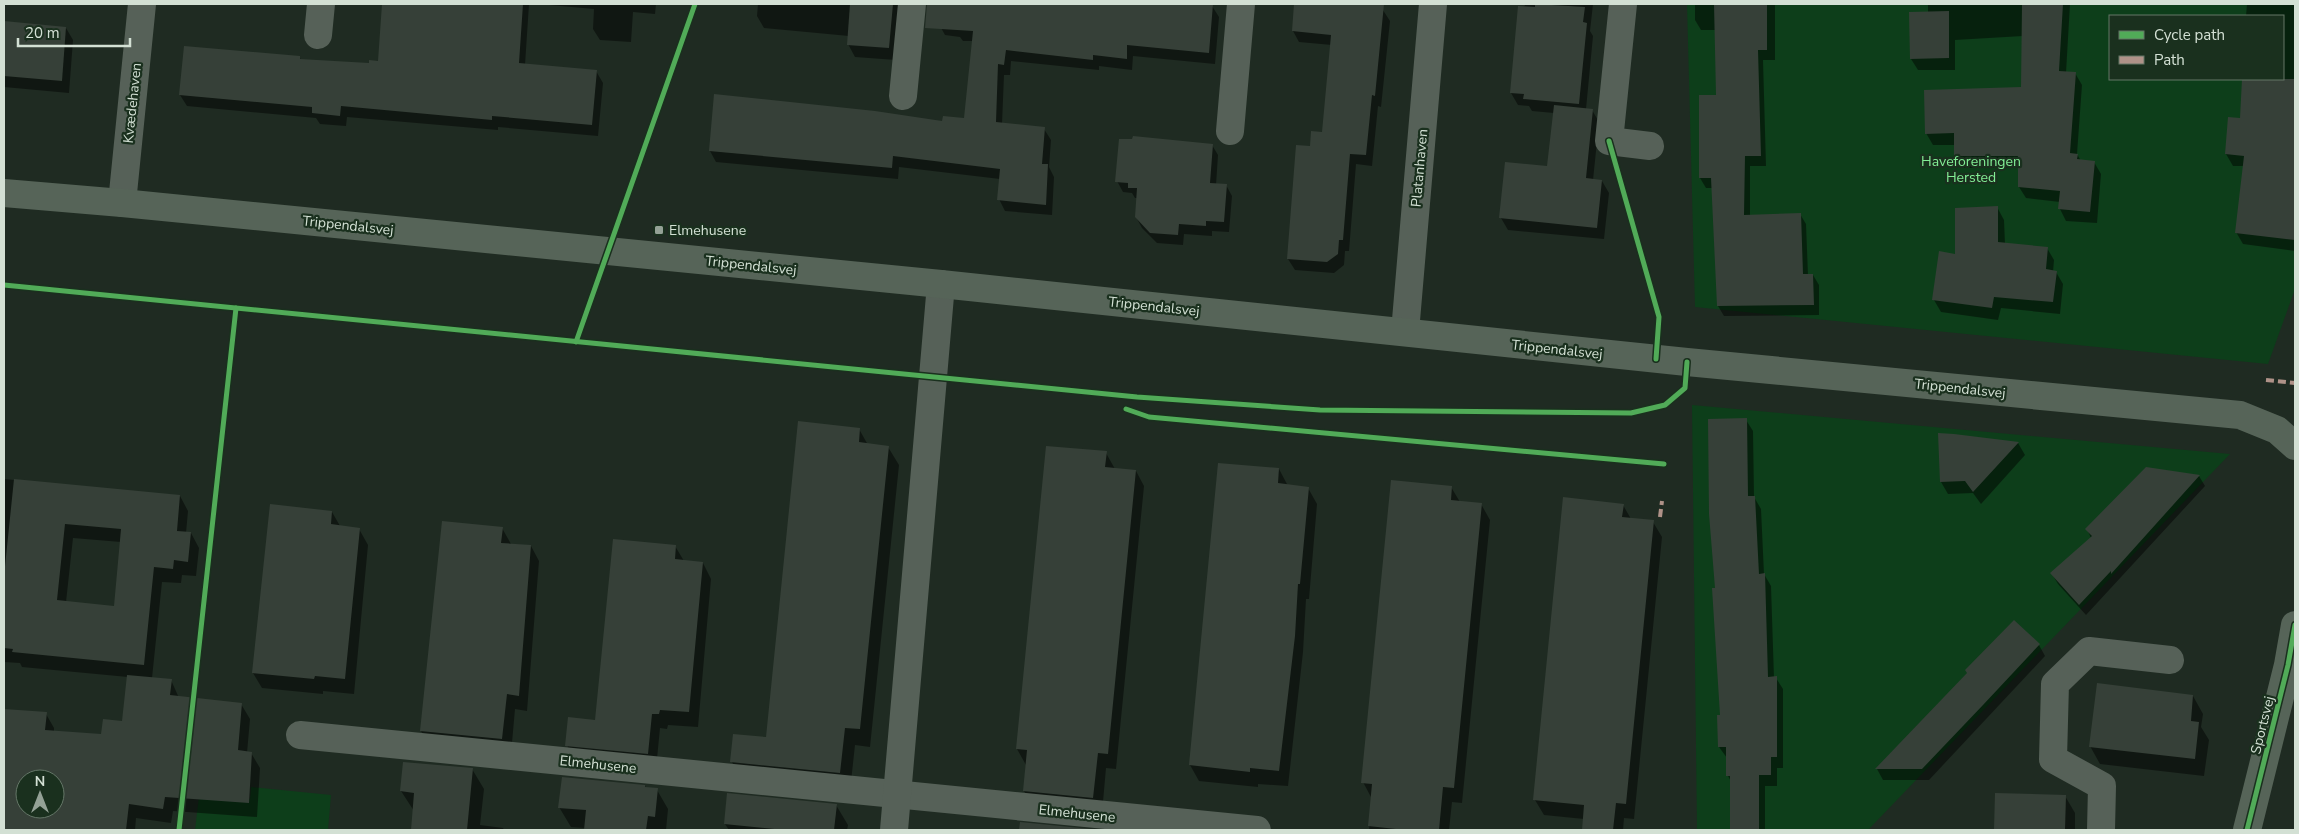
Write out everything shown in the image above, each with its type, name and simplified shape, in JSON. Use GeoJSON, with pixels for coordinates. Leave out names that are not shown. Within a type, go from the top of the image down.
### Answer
{"type":"FeatureCollection","features":[{"type":"Feature","properties":{"kind":"street","name":"Kvædehaven"},"geometry":{"type":"LineString","coordinates":[[122,203],[142,4]]}},
{"type":"Feature","properties":{"kind":"street"},"geometry":{"type":"LineString","coordinates":[[318,35],[321,4]]}},
{"type":"Feature","properties":{"kind":"street"},"geometry":{"type":"LineString","coordinates":[[903,96],[912,4]]}},
{"type":"Feature","properties":{"kind":"street"},"geometry":{"type":"LineString","coordinates":[[1230,131],[1241,4]]}},
{"type":"Feature","properties":{"kind":"street","name":"Platanhaven"},"geometry":{"type":"LineString","coordinates":[[1405,332],[1433,4]]}},
{"type":"Feature","properties":{"kind":"street"},"geometry":{"type":"LineString","coordinates":[[1623,4],[1609,141],[1650,146]]}},
{"type":"Feature","properties":{"kind":"street","name":"Trippendalsvej"},"geometry":{"type":"LineString","coordinates":[[4,193],[941,284],[1672,361],[2240,415],[2277,430],[2295,446]]}},
{"type":"Feature","properties":{"kind":"street"},"geometry":{"type":"LineString","coordinates":[[894,830],[941,284]]}},
{"type":"Feature","properties":{"kind":"street","name":"Sportsvej"},"geometry":{"type":"LineString","coordinates":[[2247,830],[2288,665],[2295,625]]}},
{"type":"Feature","properties":{"kind":"street"},"geometry":{"type":"LineString","coordinates":[[2101,830],[2102,786],[2053,759],[2055,684],[2089,651],[2170,660]]}},
{"type":"Feature","properties":{"kind":"street","name":"Elmehusene"},"geometry":{"type":"LineString","coordinates":[[300,735],[1257,830]]}},
{"type":"Feature","properties":{"kind":"green space","name":"Haveforeningen Hersted"},"geometry":{"type":"Polygon","coordinates":[[[1687,4],[2295,4],[2295,289],[2268,364],[1695,307],[1687,4]]]}},
{"type":"Feature","properties":{"kind":"green space"},"geometry":{"type":"Polygon","coordinates":[[[1692,405],[2230,454],[1868,830],[1697,830],[1692,405]]]}},
{"type":"Feature","properties":{"kind":"green space"},"geometry":{"type":"Polygon","coordinates":[[[251,787],[331,795],[328,830],[195,830],[199,796],[250,799],[251,787]]]}},
{"type":"Feature","properties":{"kind":"building"},"geometry":{"type":"Polygon","coordinates":[[[382,4],[523,4],[519,63],[597,70],[592,125],[492,116],[492,120],[341,106],[340,116],[312,113],[312,107],[179,95],[184,46],[300,56],[300,59],[369,63],[369,60],[378,61],[382,4]]]}},
{"type":"Feature","properties":{"kind":"building"},"geometry":{"type":"Polygon","coordinates":[[[850,4],[893,4],[889,48],[847,45],[850,4]]]}},
{"type":"Feature","properties":{"kind":"building"},"geometry":{"type":"Polygon","coordinates":[[[927,4],[1213,4],[1209,53],[1127,45],[1127,59],[1093,55],[1093,60],[1006,50],[1004,65],[998,64],[996,122],[1045,127],[1042,164],[1048,164],[1046,205],[997,200],[1000,169],[893,156],[892,168],[709,151],[714,94],[875,111],[942,121],[943,116],[964,118],[973,31],[925,28],[927,4]]]}},
{"type":"Feature","properties":{"kind":"building"},"geometry":{"type":"Polygon","coordinates":[[[1294,4],[1384,4],[1375,96],[1372,95],[1366,155],[1350,154],[1343,240],[1339,240],[1338,254],[1327,262],[1287,259],[1296,145],[1310,146],[1311,131],[1322,132],[1331,35],[1292,31],[1294,4]]]}},
{"type":"Feature","properties":{"kind":"building"},"geometry":{"type":"Polygon","coordinates":[[[1535,4],[1585,7],[1583,22],[1587,23],[1579,104],[1523,99],[1524,94],[1510,93],[1518,6],[1535,7],[1535,4]]]}},
{"type":"Feature","properties":{"kind":"building"},"geometry":{"type":"Polygon","coordinates":[[[1714,4],[1767,4],[1767,50],[1758,50],[1761,156],[1745,156],[1744,215],[1801,213],[1803,274],[1813,274],[1814,305],[1717,306],[1711,178],[1699,178],[1699,95],[1716,95],[1714,4]]]}},
{"type":"Feature","properties":{"kind":"building"},"geometry":{"type":"Polygon","coordinates":[[[2022,4],[2063,4],[2059,71],[2076,72],[2070,153],[2078,154],[2077,159],[2095,161],[2090,212],[2058,209],[2060,191],[2018,187],[2018,156],[1954,156],[1954,133],[1925,134],[1924,90],[2021,87],[2022,4]]]}},
{"type":"Feature","properties":{"kind":"building"},"geometry":{"type":"Polygon","coordinates":[[[1949,11],[1949,58],[1910,59],[1909,12],[1949,11]]]}},
{"type":"Feature","properties":{"kind":"building"},"geometry":{"type":"Polygon","coordinates":[[[4,21],[66,27],[62,81],[4,76],[4,21]]]}},
{"type":"Feature","properties":{"kind":"building"},"geometry":{"type":"Polygon","coordinates":[[[2295,79],[2295,240],[2235,233],[2244,156],[2225,154],[2228,117],[2240,118],[2242,80],[2295,79]]]}},
{"type":"Feature","properties":{"kind":"building"},"geometry":{"type":"Polygon","coordinates":[[[1554,105],[1593,109],[1586,178],[1602,180],[1597,228],[1499,218],[1505,162],[1547,166],[1554,105]]]}},
{"type":"Feature","properties":{"kind":"building"},"geometry":{"type":"Polygon","coordinates":[[[1133,136],[1213,144],[1210,183],[1227,184],[1224,222],[1206,221],[1206,226],[1179,224],[1178,235],[1150,233],[1135,217],[1137,188],[1128,188],[1128,183],[1115,182],[1119,139],[1132,139],[1133,136]]]}},
{"type":"Feature","properties":{"kind":"building"},"geometry":{"type":"Polygon","coordinates":[[[1998,206],[1998,242],[2048,247],[2046,269],[2057,271],[2053,302],[1994,297],[1992,308],[1932,300],[1939,251],[1955,254],[1955,208],[1998,206]]]}},
{"type":"Feature","properties":{"kind":"building"},"geometry":{"type":"Polygon","coordinates":[[[1747,418],[1748,496],[1755,496],[1759,574],[1765,573],[1768,677],[1777,676],[1777,757],[1771,757],[1771,775],[1759,775],[1759,830],[1730,830],[1730,776],[1726,776],[1726,747],[1718,747],[1717,715],[1720,715],[1712,588],[1715,588],[1709,514],[1708,419],[1747,418]]]}},
{"type":"Feature","properties":{"kind":"building"},"geometry":{"type":"Polygon","coordinates":[[[798,421],[860,428],[859,442],[889,446],[860,729],[845,728],[840,773],[730,762],[733,734],[766,737],[798,421]]]}},
{"type":"Feature","properties":{"kind":"building"},"geometry":{"type":"Polygon","coordinates":[[[1938,433],[2019,442],[1973,492],[1965,481],[1940,482],[1938,433]]]}},
{"type":"Feature","properties":{"kind":"building"},"geometry":{"type":"Polygon","coordinates":[[[1046,446],[1107,451],[1105,467],[1136,470],[1108,754],[1098,753],[1093,798],[1023,791],[1027,750],[1016,749],[1046,446]]]}},
{"type":"Feature","properties":{"kind":"building"},"geometry":{"type":"Polygon","coordinates":[[[1218,463],[1279,468],[1278,483],[1309,487],[1300,584],[1298,584],[1295,636],[1279,771],[1250,768],[1250,772],[1189,765],[1218,463]]]}},
{"type":"Feature","properties":{"kind":"building"},"geometry":{"type":"Polygon","coordinates":[[[2146,467],[2200,475],[2111,574],[2111,571],[2079,605],[2050,573],[2092,536],[2085,529],[2146,467]]]}},
{"type":"Feature","properties":{"kind":"building"},"geometry":{"type":"Polygon","coordinates":[[[14,479],[180,495],[177,531],[191,532],[188,562],[174,560],[173,569],[154,567],[144,665],[12,652],[13,649],[4,648],[4,576],[14,479]],[[65,524],[57,600],[114,606],[121,529],[65,524]]]}},
{"type":"Feature","properties":{"kind":"building"},"geometry":{"type":"Polygon","coordinates":[[[1391,480],[1452,486],[1451,500],[1482,503],[1454,788],[1443,787],[1439,830],[1405,830],[1368,826],[1372,784],[1361,783],[1391,480]]]}},
{"type":"Feature","properties":{"kind":"building"},"geometry":{"type":"Polygon","coordinates":[[[1563,497],[1624,504],[1622,517],[1654,520],[1626,804],[1616,803],[1613,830],[1582,830],[1584,805],[1533,800],[1563,497]]]}},
{"type":"Feature","properties":{"kind":"building"},"geometry":{"type":"Polygon","coordinates":[[[270,504],[332,511],[331,524],[360,528],[345,679],[315,676],[314,679],[252,673],[270,504]]]}},
{"type":"Feature","properties":{"kind":"building"},"geometry":{"type":"Polygon","coordinates":[[[442,521],[503,527],[501,543],[531,545],[519,696],[507,694],[502,739],[420,731],[442,521]]]}},
{"type":"Feature","properties":{"kind":"building"},"geometry":{"type":"Polygon","coordinates":[[[613,539],[676,545],[675,559],[703,562],[689,712],[660,710],[659,714],[652,714],[648,754],[565,746],[568,717],[595,720],[613,539]]]}},
{"type":"Feature","properties":{"kind":"building"},"geometry":{"type":"Polygon","coordinates":[[[2014,620],[2040,644],[1922,769],[1875,769],[1967,673],[1965,670],[2014,620]]]}},
{"type":"Feature","properties":{"kind":"building"},"geometry":{"type":"Polygon","coordinates":[[[127,675],[172,679],[170,695],[242,703],[238,750],[252,752],[249,803],[165,797],[163,809],[129,804],[126,830],[4,830],[4,709],[47,712],[45,730],[101,734],[103,719],[122,721],[127,675]]]}},
{"type":"Feature","properties":{"kind":"building"},"geometry":{"type":"Polygon","coordinates":[[[2097,683],[2193,695],[2191,721],[2199,722],[2195,759],[2089,747],[2097,683]]]}},
{"type":"Feature","properties":{"kind":"building"},"geometry":{"type":"Polygon","coordinates":[[[403,762],[473,768],[467,830],[411,830],[414,793],[400,791],[403,762]]]}},
{"type":"Feature","properties":{"kind":"building"},"geometry":{"type":"Polygon","coordinates":[[[562,777],[645,785],[645,787],[658,788],[655,817],[648,816],[646,830],[584,830],[586,810],[558,808],[562,777]]]}},
{"type":"Feature","properties":{"kind":"building"},"geometry":{"type":"Polygon","coordinates":[[[727,793],[837,804],[834,830],[784,830],[724,824],[727,793]]]}},
{"type":"Feature","properties":{"kind":"building"},"geometry":{"type":"Polygon","coordinates":[[[1995,793],[2066,795],[2065,830],[1994,830],[1995,793]]]}},
{"type":"Feature","properties":{"kind":"building"},"geometry":{"type":"Polygon","coordinates":[[[1020,822],[1090,829],[1090,830],[1019,830],[1020,822]]]}},
{"type":"Feature","properties":{"kind":"marked path"},"geometry":{"type":"LineString","coordinates":[[2266,380],[2295,383]]}},
{"type":"Feature","properties":{"kind":"marked path"},"geometry":{"type":"LineString","coordinates":[[1660,517],[1662,501]]}},
{"type":"Feature","properties":{"kind":"cycle path"},"geometry":{"type":"LineString","coordinates":[[576,342],[695,4]]}},
{"type":"Feature","properties":{"kind":"cycle path"},"geometry":{"type":"LineString","coordinates":[[1609,141],[1659,317],[1656,359]]}},
{"type":"Feature","properties":{"kind":"cycle path"},"geometry":{"type":"LineString","coordinates":[[4,285],[1137,397],[1320,410],[1631,413],[1665,405],[1685,388],[1687,362]]}},
{"type":"Feature","properties":{"kind":"cycle path"},"geometry":{"type":"LineString","coordinates":[[179,830],[236,308]]}},
{"type":"Feature","properties":{"kind":"cycle path"},"geometry":{"type":"LineString","coordinates":[[1126,409],[1149,417],[1664,464]]}},
{"type":"Feature","properties":{"kind":"cycle path"},"geometry":{"type":"LineString","coordinates":[[2247,830],[2288,665],[2295,625]]}},
{"type":"Feature","properties":{"kind":"place","name":"Elmehusene"},"geometry":{"type":"Point","coordinates":[659,230]}}]}
